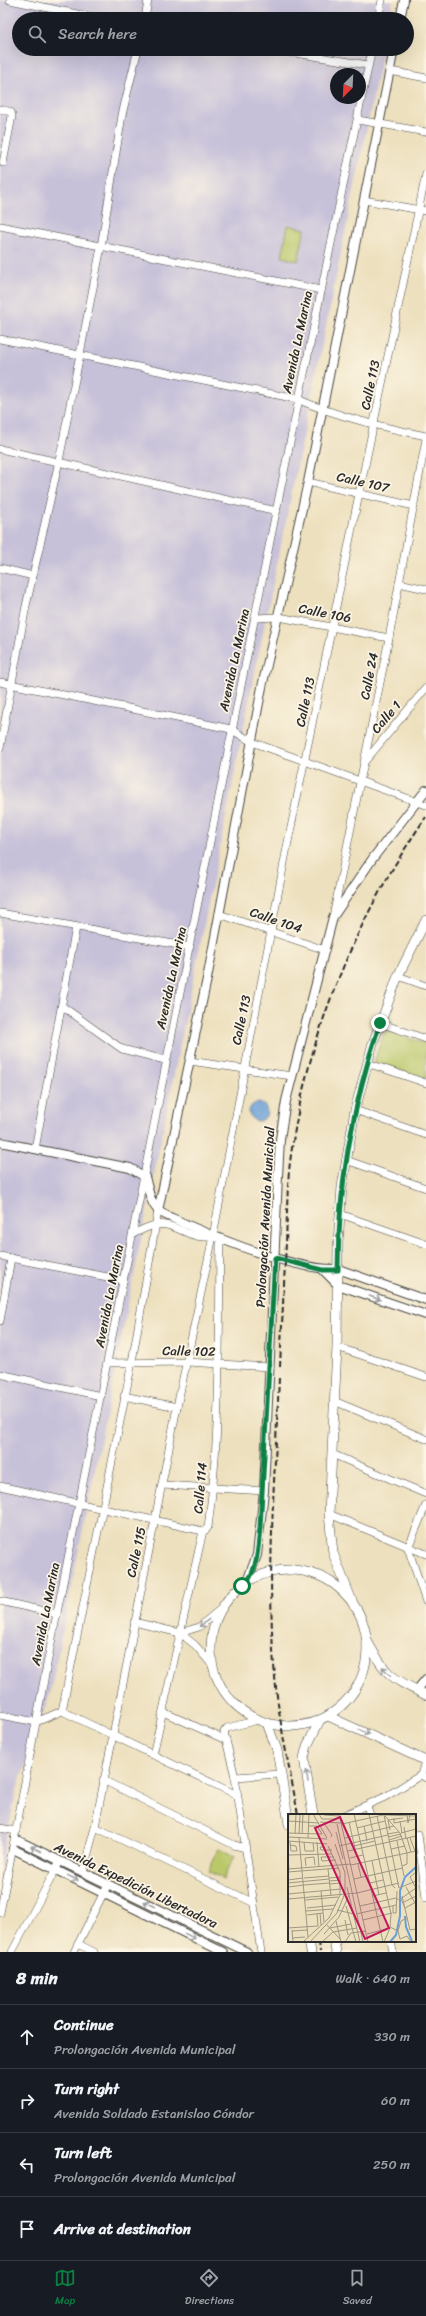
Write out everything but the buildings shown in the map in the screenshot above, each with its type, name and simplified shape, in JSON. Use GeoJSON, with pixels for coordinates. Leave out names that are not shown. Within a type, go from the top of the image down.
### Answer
{"type":"FeatureCollection","features":[{"type":"Feature","properties":{"kind":"main road","name":"Prolongación Avenida Municipal"},"geometry":{"type":"LineString","coordinates":[[313,1814],[304,1758],[307,1746],[324,1718],[349,1698],[359,1683],[365,1666],[366,1639],[362,1622],[354,1606],[334,1553],[329,1514],[337,1347],[340,1214],[346,1160],[355,1110],[367,1063],[380,1023],[398,976],[424,930],[426,920]]}},
{"type":"Feature","properties":{"kind":"main road","name":"Prolongación Avenida Municipal"},"geometry":{"type":"LineString","coordinates":[[324,1718],[294,1726],[263,1721],[243,1711],[230,1698],[219,1683],[213,1666],[212,1640],[216,1622],[224,1606],[235,1592],[246,1584],[275,1572],[302,1572],[320,1577],[335,1586],[354,1606]]}},
{"type":"Feature","properties":{"kind":"main road"},"geometry":{"type":"LineString","coordinates":[[366,1639],[382,1668],[393,1678],[426,1695]]}},
{"type":"Feature","properties":{"kind":"main road"},"geometry":{"type":"LineString","coordinates":[[324,1718],[426,1761]]}},
{"type":"Feature","properties":{"kind":"main road"},"geometry":{"type":"LineString","coordinates":[[263,1721],[277,1750],[288,1818]]}},
{"type":"Feature","properties":{"kind":"main road"},"geometry":{"type":"LineString","coordinates":[[309,1942],[311,1952]]}},
{"type":"Feature","properties":{"kind":"main road"},"geometry":{"type":"LineString","coordinates":[[334,1942],[336,1952]]}},
{"type":"Feature","properties":{"kind":"street"},"geometry":{"type":"LineString","coordinates":[[10,0],[67,12]]}},
{"type":"Feature","properties":{"kind":"street"},"geometry":{"type":"LineString","coordinates":[[146,12],[148,0]]}},
{"type":"Feature","properties":{"kind":"street"},"geometry":{"type":"LineString","coordinates":[[379,12],[382,0]]}},
{"type":"Feature","properties":{"kind":"street"},"geometry":{"type":"LineString","coordinates":[[401,12],[404,0]]}},
{"type":"Feature","properties":{"kind":"street"},"geometry":{"type":"LineString","coordinates":[[0,748],[33,576],[80,354],[122,115],[136,56]]}},
{"type":"Feature","properties":{"kind":"street"},"geometry":{"type":"LineString","coordinates":[[313,56],[368,65]]}},
{"type":"Feature","properties":{"kind":"street","name":"Avenida La Marina"},"geometry":{"type":"LineString","coordinates":[[0,1913],[57,1614],[108,1363],[123,1280],[145,1177],[165,1060],[190,947],[231,729],[277,511],[297,399],[358,120],[370,56]]}},
{"type":"Feature","properties":{"kind":"street"},"geometry":{"type":"LineString","coordinates":[[62,1711],[132,1362],[157,1224],[158,1211],[190,1061],[252,742],[308,482],[321,409],[381,123],[393,56]]}},
{"type":"Feature","properties":{"kind":"street"},"geometry":{"type":"LineString","coordinates":[[390,71],[426,78]]}},
{"type":"Feature","properties":{"kind":"street"},"geometry":{"type":"LineString","coordinates":[[0,109],[11,112],[12,116],[3,163]]}},
{"type":"Feature","properties":{"kind":"street"},"geometry":{"type":"LineString","coordinates":[[358,120],[426,132]]}},
{"type":"Feature","properties":{"kind":"street","name":"Calle 113"},"geometry":{"type":"LineString","coordinates":[[216,1238],[244,1069],[305,761],[334,626],[358,494],[423,210],[426,174]]}},
{"type":"Feature","properties":{"kind":"street"},"geometry":{"type":"LineString","coordinates":[[364,200],[423,210]]}},
{"type":"Feature","properties":{"kind":"street"},"geometry":{"type":"LineString","coordinates":[[0,226],[321,290]]}},
{"type":"Feature","properties":{"kind":"street"},"geometry":{"type":"LineString","coordinates":[[0,339],[297,399],[321,409],[426,440]]}},
{"type":"Feature","properties":{"kind":"street","name":"Calle 24"},"geometry":{"type":"LineString","coordinates":[[333,917],[359,781],[389,638],[426,440]]}},
{"type":"Feature","properties":{"kind":"street"},"geometry":{"type":"LineString","coordinates":[[0,449],[277,511]]}},
{"type":"Feature","properties":{"kind":"street","name":"Calle 107"},"geometry":{"type":"LineString","coordinates":[[308,482],[414,506]]}},
{"type":"Feature","properties":{"kind":"street"},"geometry":{"type":"LineString","coordinates":[[0,568],[33,576]]}},
{"type":"Feature","properties":{"kind":"street"},"geometry":{"type":"LineString","coordinates":[[399,583],[426,589]]}},
{"type":"Feature","properties":{"kind":"street","name":"Calle 106"},"geometry":{"type":"LineString","coordinates":[[255,618],[279,616],[389,638]]}},
{"type":"Feature","properties":{"kind":"street"},"geometry":{"type":"LineString","coordinates":[[0,682],[231,729],[252,742],[426,805]]}},
{"type":"Feature","properties":{"kind":"street","name":"Calle 1"},"geometry":{"type":"LineString","coordinates":[[364,762],[426,688]]}},
{"type":"Feature","properties":{"kind":"street","name":"Prolongación Avenida Municipal"},"geometry":{"type":"LineString","coordinates":[[246,1584],[257,1555],[264,1491],[280,1139],[292,1076],[333,917],[352,887],[426,790]]}},
{"type":"Feature","properties":{"kind":"street"},"geometry":{"type":"LineString","coordinates":[[0,913],[76,928],[190,947]]}},
{"type":"Feature","properties":{"kind":"street","name":"Calle 104"},"geometry":{"type":"LineString","coordinates":[[219,914],[325,950]]}},
{"type":"Feature","properties":{"kind":"street"},"geometry":{"type":"LineString","coordinates":[[35,1149],[76,928]]}},
{"type":"Feature","properties":{"kind":"street"},"geometry":{"type":"LineString","coordinates":[[398,976],[426,986]]}},
{"type":"Feature","properties":{"kind":"street"},"geometry":{"type":"LineString","coordinates":[[62,1006],[122,1049],[165,1060]]}},
{"type":"Feature","properties":{"kind":"street"},"geometry":{"type":"LineString","coordinates":[[380,1023],[426,1039]]}},
{"type":"Feature","properties":{"kind":"street"},"geometry":{"type":"LineString","coordinates":[[190,1061],[292,1076]]}},
{"type":"Feature","properties":{"kind":"street"},"geometry":{"type":"LineString","coordinates":[[367,1063],[426,1083]]}},
{"type":"Feature","properties":{"kind":"street"},"geometry":{"type":"LineString","coordinates":[[355,1110],[426,1135]]}},
{"type":"Feature","properties":{"kind":"street"},"geometry":{"type":"LineString","coordinates":[[0,1142],[130,1168],[145,1177],[153,1202],[158,1211],[216,1238],[275,1258],[323,1270],[338,1270],[426,1300]]}},
{"type":"Feature","properties":{"kind":"street"},"geometry":{"type":"LineString","coordinates":[[346,1160],[426,1188]]}},
{"type":"Feature","properties":{"kind":"street"},"geometry":{"type":"LineString","coordinates":[[340,1214],[426,1244]]}},
{"type":"Feature","properties":{"kind":"street"},"geometry":{"type":"LineString","coordinates":[[133,1234],[157,1224],[166,1225],[197,1237],[216,1238]]}},
{"type":"Feature","properties":{"kind":"street","name":"Calle 115"},"geometry":{"type":"LineString","coordinates":[[83,1872],[95,1827],[177,1407],[216,1238]]}},
{"type":"Feature","properties":{"kind":"street","name":"Calle 114"},"geometry":{"type":"LineString","coordinates":[[153,1755],[203,1531],[208,1527],[213,1488],[219,1363],[216,1238]]}},
{"type":"Feature","properties":{"kind":"street"},"geometry":{"type":"LineString","coordinates":[[0,1256],[123,1280]]}},
{"type":"Feature","properties":{"kind":"street"},"geometry":{"type":"LineString","coordinates":[[0,1321],[12,1258]]}},
{"type":"Feature","properties":{"kind":"street"},"geometry":{"type":"LineString","coordinates":[[323,1270],[338,1285],[426,1315]]}},
{"type":"Feature","properties":{"kind":"street"},"geometry":{"type":"LineString","coordinates":[[337,1347],[426,1377]]}},
{"type":"Feature","properties":{"kind":"street","name":"Calle 102"},"geometry":{"type":"LineString","coordinates":[[108,1363],[187,1362],[270,1367]]}},
{"type":"Feature","properties":{"kind":"street"},"geometry":{"type":"LineString","coordinates":[[0,1374],[101,1396]]}},
{"type":"Feature","properties":{"kind":"street"},"geometry":{"type":"LineString","coordinates":[[124,1396],[177,1407]]}},
{"type":"Feature","properties":{"kind":"street"},"geometry":{"type":"LineString","coordinates":[[334,1401],[426,1439]]}},
{"type":"Feature","properties":{"kind":"street"},"geometry":{"type":"LineString","coordinates":[[332,1454],[426,1494]]}},
{"type":"Feature","properties":{"kind":"street"},"geometry":{"type":"LineString","coordinates":[[162,1485],[264,1491]]}},
{"type":"Feature","properties":{"kind":"street"},"geometry":{"type":"LineString","coordinates":[[0,1486],[203,1531]]}},
{"type":"Feature","properties":{"kind":"street"},"geometry":{"type":"LineString","coordinates":[[426,1504],[408,1548],[426,1602]]}},
{"type":"Feature","properties":{"kind":"street"},"geometry":{"type":"LineString","coordinates":[[329,1514],[408,1548],[426,1554]]}},
{"type":"Feature","properties":{"kind":"street"},"geometry":{"type":"LineString","coordinates":[[0,1601],[57,1614]]}},
{"type":"Feature","properties":{"kind":"street"},"geometry":{"type":"LineString","coordinates":[[180,1633],[199,1627],[224,1606]]}},
{"type":"Feature","properties":{"kind":"street"},"geometry":{"type":"LineString","coordinates":[[134,1622],[180,1633],[195,1645],[213,1666]]}},
{"type":"Feature","properties":{"kind":"street"},"geometry":{"type":"LineString","coordinates":[[417,1690],[426,1679]]}},
{"type":"Feature","properties":{"kind":"street"},"geometry":{"type":"LineString","coordinates":[[0,1715],[36,1722],[62,1711],[237,1795]]}},
{"type":"Feature","properties":{"kind":"street"},"geometry":{"type":"LineString","coordinates":[[163,1712],[226,1740]]}},
{"type":"Feature","properties":{"kind":"street"},"geometry":{"type":"LineString","coordinates":[[261,1952],[246,1848],[234,1777],[224,1732],[227,1728],[263,1721]]}},
{"type":"Feature","properties":{"kind":"street"},"geometry":{"type":"LineString","coordinates":[[353,1814],[371,1812],[423,1777],[426,1761]]}},
{"type":"Feature","properties":{"kind":"street"},"geometry":{"type":"LineString","coordinates":[[234,1777],[281,1774]]}},
{"type":"Feature","properties":{"kind":"street"},"geometry":{"type":"LineString","coordinates":[[103,1780],[234,1845],[246,1848]]}},
{"type":"Feature","properties":{"kind":"street"},"geometry":{"type":"LineString","coordinates":[[95,1827],[254,1903]]}},
{"type":"Feature","properties":{"kind":"street","name":"Avenida Expedición Libertadora"},"geometry":{"type":"LineString","coordinates":[[0,1828],[60,1861],[247,1952]]}},
{"type":"Feature","properties":{"kind":"street"},"geometry":{"type":"LineString","coordinates":[[416,1833],[426,1838]]}},
{"type":"Feature","properties":{"kind":"street"},"geometry":{"type":"LineString","coordinates":[[416,1833],[426,1898]]}},
{"type":"Feature","properties":{"kind":"street","name":"Avenida Expedición Libertadora"},"geometry":{"type":"LineString","coordinates":[[13,1849],[104,1893],[217,1951]]}},
{"type":"Feature","properties":{"kind":"street"},"geometry":{"type":"LineString","coordinates":[[12,1952],[60,1861]]}},
{"type":"Feature","properties":{"kind":"street"},"geometry":{"type":"LineString","coordinates":[[74,1952],[108,1884]]}},
{"type":"Feature","properties":{"kind":"street"},"geometry":{"type":"LineString","coordinates":[[217,1951],[220,1939]]}},
{"type":"Feature","properties":{"kind":"street"},"geometry":{"type":"LineString","coordinates":[[391,1942],[393,1952]]}},
{"type":"Feature","properties":{"kind":"street"},"geometry":{"type":"LineString","coordinates":[[78,1944],[94,1952]]}},
{"type":"Feature","properties":{"kind":"shaded area"},"geometry":{"type":"Polygon","coordinates":[[[0,0],[393,0],[390,12],[12,12],[12,56],[382,56],[255,671],[50,1693],[16,1792],[0,1870],[0,0]]]}},
{"type":"Feature","properties":{"kind":"green space"},"geometry":{"type":"Polygon","coordinates":[[[288,225],[305,229],[298,261],[282,257],[288,225]]]}},
{"type":"Feature","properties":{"kind":"green space"},"geometry":{"type":"Polygon","coordinates":[[[385,1030],[426,1044],[426,1079],[374,1062],[385,1030]]]}},
{"type":"Feature","properties":{"kind":"green space"},"geometry":{"type":"Polygon","coordinates":[[[219,1848],[234,1856],[223,1879],[208,1871],[219,1848]]]}},
{"type":"Feature","properties":{"kind":"water"},"geometry":{"type":"Polygon","coordinates":[[[254,1103],[262,1103],[267,1108],[265,1119],[262,1121],[254,1121],[249,1116],[249,1108],[254,1103]]]}},
{"type":"Feature","properties":{"kind":"railway"},"geometry":{"type":"LineString","coordinates":[[280,1367],[289,1171],[296,1124],[306,1077],[336,985],[355,941],[376,898],[426,817]]}},
{"type":"Feature","properties":{"kind":"railway"},"geometry":{"type":"LineString","coordinates":[[279,1378],[271,1565],[272,1640],[279,1712],[298,1814]]}},
{"type":"Feature","properties":{"kind":"railway"},"geometry":{"type":"LineString","coordinates":[[319,1942],[320,1952]]}},
{"type":"Feature","properties":{"kind":"route"},"geometry":{"type":"LineString","coordinates":[[242,1586],[246,1584],[256,1561],[264,1491],[275,1258],[323,1270],[338,1270],[338,1242],[342,1187],[350,1135],[367,1063],[380,1023]]}}]}
